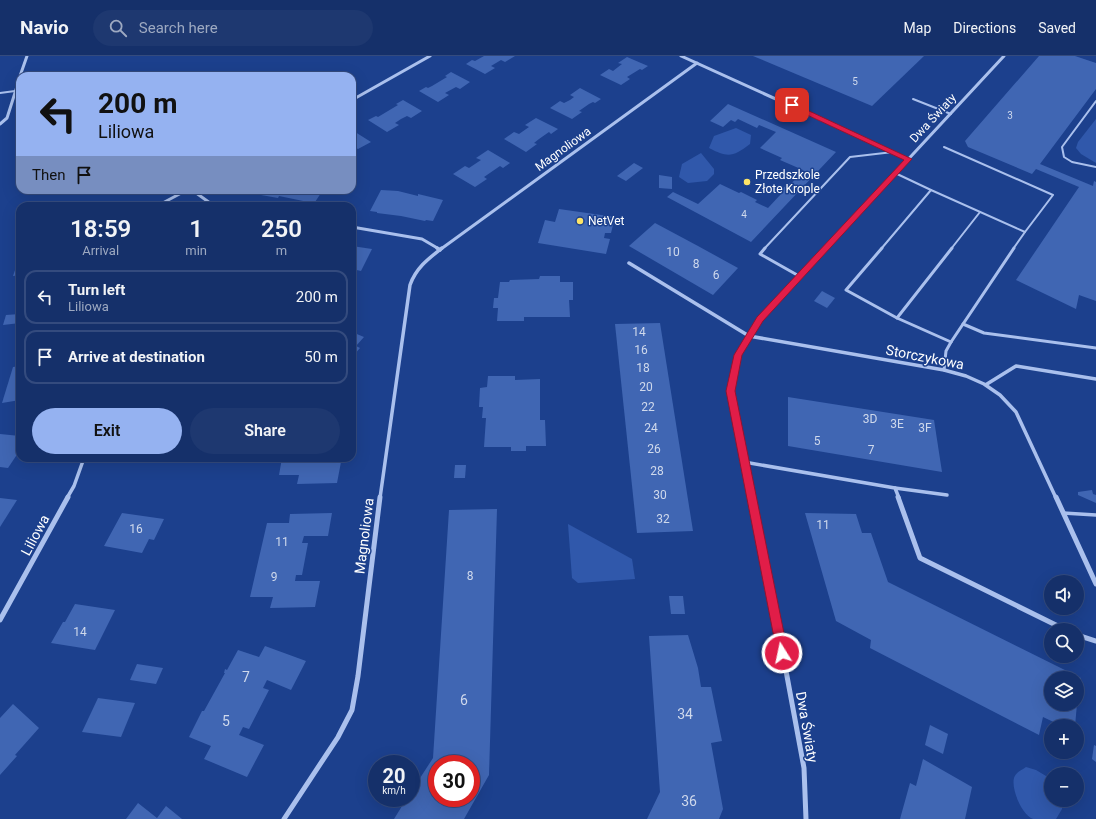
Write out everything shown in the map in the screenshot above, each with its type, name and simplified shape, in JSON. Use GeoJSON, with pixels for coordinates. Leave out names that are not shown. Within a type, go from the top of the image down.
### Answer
{"type":"FeatureCollection","features":[{"type":"Feature","properties":{"kind":"street"},"geometry":{"type":"LineString","coordinates":[[21,72],[27,56]]}},
{"type":"Feature","properties":{"kind":"street"},"geometry":{"type":"LineString","coordinates":[[356,98],[430,56]]}},
{"type":"Feature","properties":{"kind":"street"},"geometry":{"type":"LineString","coordinates":[[681,56],[908,159]]}},
{"type":"Feature","properties":{"kind":"street","name":"Dwa Światy"},"geometry":{"type":"LineString","coordinates":[[806,819],[804,768],[774,606],[730,391],[738,355],[760,319],[1004,56]]}},
{"type":"Feature","properties":{"kind":"street","name":"Magnoliowa"},"geometry":{"type":"LineString","coordinates":[[284,819],[338,737],[352,710],[358,676],[382,481],[410,285],[414,274],[420,264],[697,63]]}},
{"type":"Feature","properties":{"kind":"street"},"geometry":{"type":"LineString","coordinates":[[0,124],[7,118],[16,88]]}},
{"type":"Feature","properties":{"kind":"street"},"geometry":{"type":"LineString","coordinates":[[165,202],[179,194]]}},
{"type":"Feature","properties":{"kind":"street"},"geometry":{"type":"LineString","coordinates":[[198,194],[209,202]]}},
{"type":"Feature","properties":{"kind":"street"},"geometry":{"type":"LineString","coordinates":[[356,228],[422,239],[440,250]]}},
{"type":"Feature","properties":{"kind":"street"},"geometry":{"type":"LineString","coordinates":[[628,263],[749,336]]}},
{"type":"Feature","properties":{"kind":"street","name":"Storczykowa"},"geometry":{"type":"LineString","coordinates":[[749,336],[944,370],[971,377],[987,384],[1003,396],[1016,412],[1096,584]]}},
{"type":"Feature","properties":{"kind":"street"},"geometry":{"type":"LineString","coordinates":[[987,384],[1016,366],[1096,379]]}},
{"type":"Feature","properties":{"kind":"street","name":"Liliowa"},"geometry":{"type":"LineString","coordinates":[[0,620],[74,486],[83,462]]}},
{"type":"Feature","properties":{"kind":"street"},"geometry":{"type":"LineString","coordinates":[[744,462],[895,488],[947,494]]}},
{"type":"Feature","properties":{"kind":"street"},"geometry":{"type":"LineString","coordinates":[[895,488],[920,558],[1052,623]]}},
{"type":"Feature","properties":{"kind":"street"},"geometry":{"type":"LineString","coordinates":[[1084,637],[1096,641]]}},
{"type":"Feature","properties":{"kind":"lane"},"geometry":{"type":"LineString","coordinates":[[0,93],[15,91]]}},
{"type":"Feature","properties":{"kind":"lane"},"geometry":{"type":"LineString","coordinates":[[913,99],[951,114]]}},
{"type":"Feature","properties":{"kind":"lane"},"geometry":{"type":"LineString","coordinates":[[1096,101],[1062,147],[1064,157],[1072,162],[1096,167]]}},
{"type":"Feature","properties":{"kind":"lane"},"geometry":{"type":"LineString","coordinates":[[944,147],[1053,195],[951,342],[946,352],[944,370]]}},
{"type":"Feature","properties":{"kind":"lane"},"geometry":{"type":"LineString","coordinates":[[799,276],[760,254],[850,157],[893,152]]}},
{"type":"Feature","properties":{"kind":"lane"},"geometry":{"type":"LineString","coordinates":[[895,173],[1026,232]]}},
{"type":"Feature","properties":{"kind":"lane"},"geometry":{"type":"LineString","coordinates":[[931,190],[846,290],[897,318],[951,342]]}},
{"type":"Feature","properties":{"kind":"lane"},"geometry":{"type":"LineString","coordinates":[[897,318],[980,212]]}},
{"type":"Feature","properties":{"kind":"lane"},"geometry":{"type":"LineString","coordinates":[[963,324],[984,333],[1096,348]]}},
{"type":"Feature","properties":{"kind":"lane"},"geometry":{"type":"LineString","coordinates":[[1063,512],[1096,515]]}},
{"type":"Feature","properties":{"kind":"shaded area"},"geometry":{"type":"Polygon","coordinates":[[[1096,119],[1096,163],[1081,154],[1076,148],[1078,142],[1096,119]]]}},
{"type":"Feature","properties":{"kind":"shaded area"},"geometry":{"type":"Polygon","coordinates":[[[736,128],[751,135],[750,144],[739,152],[730,155],[726,155],[709,148],[714,136],[736,128]]]}},
{"type":"Feature","properties":{"kind":"shaded area"},"geometry":{"type":"Polygon","coordinates":[[[701,153],[714,169],[714,174],[707,181],[688,183],[679,177],[682,164],[701,153]]]}},
{"type":"Feature","properties":{"kind":"shaded area"},"geometry":{"type":"Polygon","coordinates":[[[568,524],[632,559],[635,579],[578,583],[572,578],[568,524]]]}},
{"type":"Feature","properties":{"kind":"shaded area"},"geometry":{"type":"Polygon","coordinates":[[[1026,767],[1036,770],[1044,775],[1044,807],[1062,807],[1056,819],[1033,819],[1029,817],[1021,807],[1014,788],[1014,778],[1026,767]]]}},
{"type":"Feature","properties":{"kind":"building"},"geometry":{"type":"Polygon","coordinates":[[[484,56],[515,56],[505,62],[501,60],[491,66],[495,68],[485,74],[466,64],[472,60],[475,61],[484,56]]]}},
{"type":"Feature","properties":{"kind":"building"},"geometry":{"type":"Polygon","coordinates":[[[753,56],[924,56],[872,106],[753,56]]]}},
{"type":"Feature","properties":{"kind":"building"},"geometry":{"type":"Polygon","coordinates":[[[1039,56],[1075,56],[1096,63],[1096,89],[1040,164],[1093,186],[1094,181],[1096,182],[1096,301],[1079,295],[1076,309],[1016,280],[1079,187],[1036,169],[1032,174],[968,147],[965,141],[1039,56]]]}},
{"type":"Feature","properties":{"kind":"building"},"geometry":{"type":"Polygon","coordinates":[[[627,57],[648,66],[627,77],[630,79],[621,85],[600,75],[609,69],[613,71],[622,64],[618,63],[627,57]]]}},
{"type":"Feature","properties":{"kind":"building"},"geometry":{"type":"Polygon","coordinates":[[[451,72],[470,82],[460,89],[456,87],[445,93],[449,95],[438,102],[419,91],[426,87],[428,88],[432,86],[447,77],[445,76],[451,72]]]}},
{"type":"Feature","properties":{"kind":"building"},"geometry":{"type":"Polygon","coordinates":[[[580,88],[601,99],[595,103],[593,102],[589,104],[579,111],[582,112],[572,119],[550,108],[560,101],[564,103],[570,100],[574,97],[570,95],[580,88]]]}},
{"type":"Feature","properties":{"kind":"building"},"geometry":{"type":"Polygon","coordinates":[[[403,100],[422,111],[411,118],[407,116],[401,119],[395,123],[399,125],[387,132],[368,120],[376,116],[378,117],[398,105],[396,104],[403,100]]]}},
{"type":"Feature","properties":{"kind":"building"},"geometry":{"type":"Polygon","coordinates":[[[728,104],[836,152],[751,242],[667,197],[673,192],[698,204],[720,184],[757,200],[755,202],[768,208],[781,194],[779,193],[788,183],[791,184],[803,170],[780,160],[782,158],[760,148],[776,132],[759,125],[757,128],[738,119],[735,122],[731,120],[723,127],[710,121],[728,104]]]}},
{"type":"Feature","properties":{"kind":"building"},"geometry":{"type":"Polygon","coordinates":[[[536,118],[558,129],[551,134],[549,132],[539,139],[534,143],[537,144],[526,152],[504,139],[514,132],[519,134],[529,127],[525,125],[536,118]]]}},
{"type":"Feature","properties":{"kind":"building"},"geometry":{"type":"Polygon","coordinates":[[[356,133],[371,142],[358,149],[356,148],[356,133]]]}},
{"type":"Feature","properties":{"kind":"building"},"geometry":{"type":"Polygon","coordinates":[[[488,150],[510,163],[503,168],[500,166],[484,177],[487,179],[475,187],[453,174],[465,166],[469,168],[481,160],[476,158],[488,150]]]}},
{"type":"Feature","properties":{"kind":"building"},"geometry":{"type":"Polygon","coordinates":[[[634,163],[643,168],[626,181],[617,176],[634,163]]]}},
{"type":"Feature","properties":{"kind":"building"},"geometry":{"type":"Polygon","coordinates":[[[659,175],[672,177],[672,189],[659,188],[659,175]]]}},
{"type":"Feature","properties":{"kind":"building"},"geometry":{"type":"Polygon","coordinates":[[[381,190],[398,191],[418,196],[418,194],[443,200],[433,221],[425,221],[370,211],[381,190]]]}},
{"type":"Feature","properties":{"kind":"building"},"geometry":{"type":"Polygon","coordinates":[[[320,194],[315,202],[279,196],[278,198],[261,195],[320,194]]]}},
{"type":"Feature","properties":{"kind":"building"},"geometry":{"type":"Polygon","coordinates":[[[559,209],[615,217],[611,233],[605,233],[604,238],[610,239],[606,254],[538,243],[545,220],[555,222],[559,209]]]}},
{"type":"Feature","properties":{"kind":"building"},"geometry":{"type":"Polygon","coordinates":[[[655,223],[738,268],[713,295],[629,246],[655,223]]]}},
{"type":"Feature","properties":{"kind":"building"},"geometry":{"type":"Polygon","coordinates":[[[356,247],[372,249],[361,271],[356,270],[356,247]]]}},
{"type":"Feature","properties":{"kind":"building"},"geometry":{"type":"Polygon","coordinates":[[[16,267],[16,276],[13,276],[16,267]]]}},
{"type":"Feature","properties":{"kind":"building"},"geometry":{"type":"Polygon","coordinates":[[[540,276],[560,276],[560,282],[573,282],[573,300],[569,300],[570,317],[524,317],[524,321],[497,321],[498,308],[493,308],[494,298],[498,298],[500,282],[509,282],[510,280],[539,279],[540,276]]]}},
{"type":"Feature","properties":{"kind":"building"},"geometry":{"type":"Polygon","coordinates":[[[822,291],[835,298],[827,308],[814,301],[822,291]]]}},
{"type":"Feature","properties":{"kind":"building"},"geometry":{"type":"Polygon","coordinates":[[[16,314],[16,323],[3,325],[6,315],[16,314]]]}},
{"type":"Feature","properties":{"kind":"building"},"geometry":{"type":"Polygon","coordinates":[[[660,323],[693,531],[637,533],[615,324],[660,323]]]}},
{"type":"Feature","properties":{"kind":"building"},"geometry":{"type":"Polygon","coordinates":[[[356,334],[364,337],[356,346],[356,334]]]}},
{"type":"Feature","properties":{"kind":"building"},"geometry":{"type":"Polygon","coordinates":[[[356,346],[360,348],[356,353],[356,346]]]}},
{"type":"Feature","properties":{"kind":"building"},"geometry":{"type":"Polygon","coordinates":[[[13,367],[16,367],[16,401],[2,403],[13,367]]]}},
{"type":"Feature","properties":{"kind":"building"},"geometry":{"type":"Polygon","coordinates":[[[488,376],[515,376],[515,380],[540,379],[540,420],[545,420],[546,446],[526,446],[526,451],[511,451],[511,447],[484,447],[486,418],[482,418],[483,407],[479,407],[480,388],[487,387],[488,376]]]}},
{"type":"Feature","properties":{"kind":"building"},"geometry":{"type":"Polygon","coordinates":[[[788,397],[934,420],[942,472],[788,446],[788,397]]]}},
{"type":"Feature","properties":{"kind":"building"},"geometry":{"type":"Polygon","coordinates":[[[0,434],[16,436],[16,456],[8,468],[0,467],[0,434]]]}},
{"type":"Feature","properties":{"kind":"building"},"geometry":{"type":"Polygon","coordinates":[[[281,462],[341,462],[337,483],[297,484],[299,475],[279,475],[281,462]]]}},
{"type":"Feature","properties":{"kind":"building"},"geometry":{"type":"Polygon","coordinates":[[[455,465],[466,465],[465,478],[454,478],[455,465]]]}},
{"type":"Feature","properties":{"kind":"building"},"geometry":{"type":"Polygon","coordinates":[[[1092,490],[1093,494],[1096,495],[1096,503],[1078,495],[1078,492],[1092,490]]]}},
{"type":"Feature","properties":{"kind":"building"},"geometry":{"type":"Polygon","coordinates":[[[0,498],[17,500],[0,527],[0,498]]]}},
{"type":"Feature","properties":{"kind":"building"},"geometry":{"type":"Polygon","coordinates":[[[497,509],[489,775],[480,791],[480,755],[433,755],[449,510],[497,509]]]}},
{"type":"Feature","properties":{"kind":"building"},"geometry":{"type":"Polygon","coordinates":[[[122,513],[164,519],[154,540],[149,539],[142,553],[104,546],[122,513]]]}},
{"type":"Feature","properties":{"kind":"building"},"geometry":{"type":"Polygon","coordinates":[[[332,513],[328,536],[304,536],[302,543],[308,543],[302,575],[296,575],[295,581],[320,581],[315,607],[270,608],[273,597],[250,597],[267,523],[289,523],[290,514],[332,513]]]}},
{"type":"Feature","properties":{"kind":"building"},"geometry":{"type":"Polygon","coordinates":[[[805,513],[856,514],[862,533],[871,533],[888,582],[1044,660],[1044,663],[1051,663],[1067,671],[1044,671],[1044,711],[1076,711],[1076,719],[1047,719],[1043,717],[1039,735],[870,648],[871,640],[836,621],[805,513]]]}},
{"type":"Feature","properties":{"kind":"building"},"geometry":{"type":"Polygon","coordinates":[[[669,596],[683,596],[685,614],[671,614],[669,596]]]}},
{"type":"Feature","properties":{"kind":"building"},"geometry":{"type":"Polygon","coordinates":[[[75,604],[115,610],[95,650],[51,643],[75,604]]]}},
{"type":"Feature","properties":{"kind":"building"},"geometry":{"type":"Polygon","coordinates":[[[688,635],[698,668],[701,687],[711,687],[722,741],[711,743],[723,809],[719,819],[647,819],[660,792],[649,636],[688,635]]]}},
{"type":"Feature","properties":{"kind":"building"},"geometry":{"type":"Polygon","coordinates":[[[265,646],[306,661],[291,690],[267,680],[263,688],[269,690],[249,729],[243,727],[239,735],[264,745],[247,777],[204,759],[211,746],[189,737],[202,711],[204,711],[225,673],[225,669],[227,670],[238,650],[259,657],[265,646]]]}},
{"type":"Feature","properties":{"kind":"building"},"geometry":{"type":"Polygon","coordinates":[[[137,664],[163,668],[156,684],[130,680],[137,664]]]}},
{"type":"Feature","properties":{"kind":"building"},"geometry":{"type":"Polygon","coordinates":[[[98,698],[135,703],[121,737],[82,732],[98,698]]]}},
{"type":"Feature","properties":{"kind":"building"},"geometry":{"type":"Polygon","coordinates":[[[13,704],[39,728],[15,755],[17,756],[0,775],[0,718],[13,704]]]}},
{"type":"Feature","properties":{"kind":"building"},"geometry":{"type":"Polygon","coordinates":[[[930,725],[948,734],[943,754],[925,745],[930,725]]]}},
{"type":"Feature","properties":{"kind":"building"},"geometry":{"type":"Polygon","coordinates":[[[1094,745],[1096,746],[1096,762],[1092,759],[1094,745]]]}},
{"type":"Feature","properties":{"kind":"building"},"geometry":{"type":"Polygon","coordinates":[[[923,759],[972,787],[965,819],[900,819],[910,783],[916,786],[923,759]]]}},
{"type":"Feature","properties":{"kind":"building"},"geometry":{"type":"Polygon","coordinates":[[[428,766],[428,807],[471,807],[464,819],[394,819],[401,807],[420,807],[420,778],[428,766]]]}},
{"type":"Feature","properties":{"kind":"building"},"geometry":{"type":"Polygon","coordinates":[[[138,803],[157,818],[166,806],[182,819],[126,819],[138,803]]]}},
{"type":"Feature","properties":{"kind":"place","name":"Przedszkole Złote Krople"},"geometry":{"type":"Point","coordinates":[747,182]}},
{"type":"Feature","properties":{"kind":"place","name":"NetVet"},"geometry":{"type":"Point","coordinates":[580,221]}},
{"type":"Feature","properties":{"kind":"route"},"geometry":{"type":"LineString","coordinates":[[782,653],[774,606],[730,391],[738,355],[760,319],[908,159],[792,105]]}}]}
